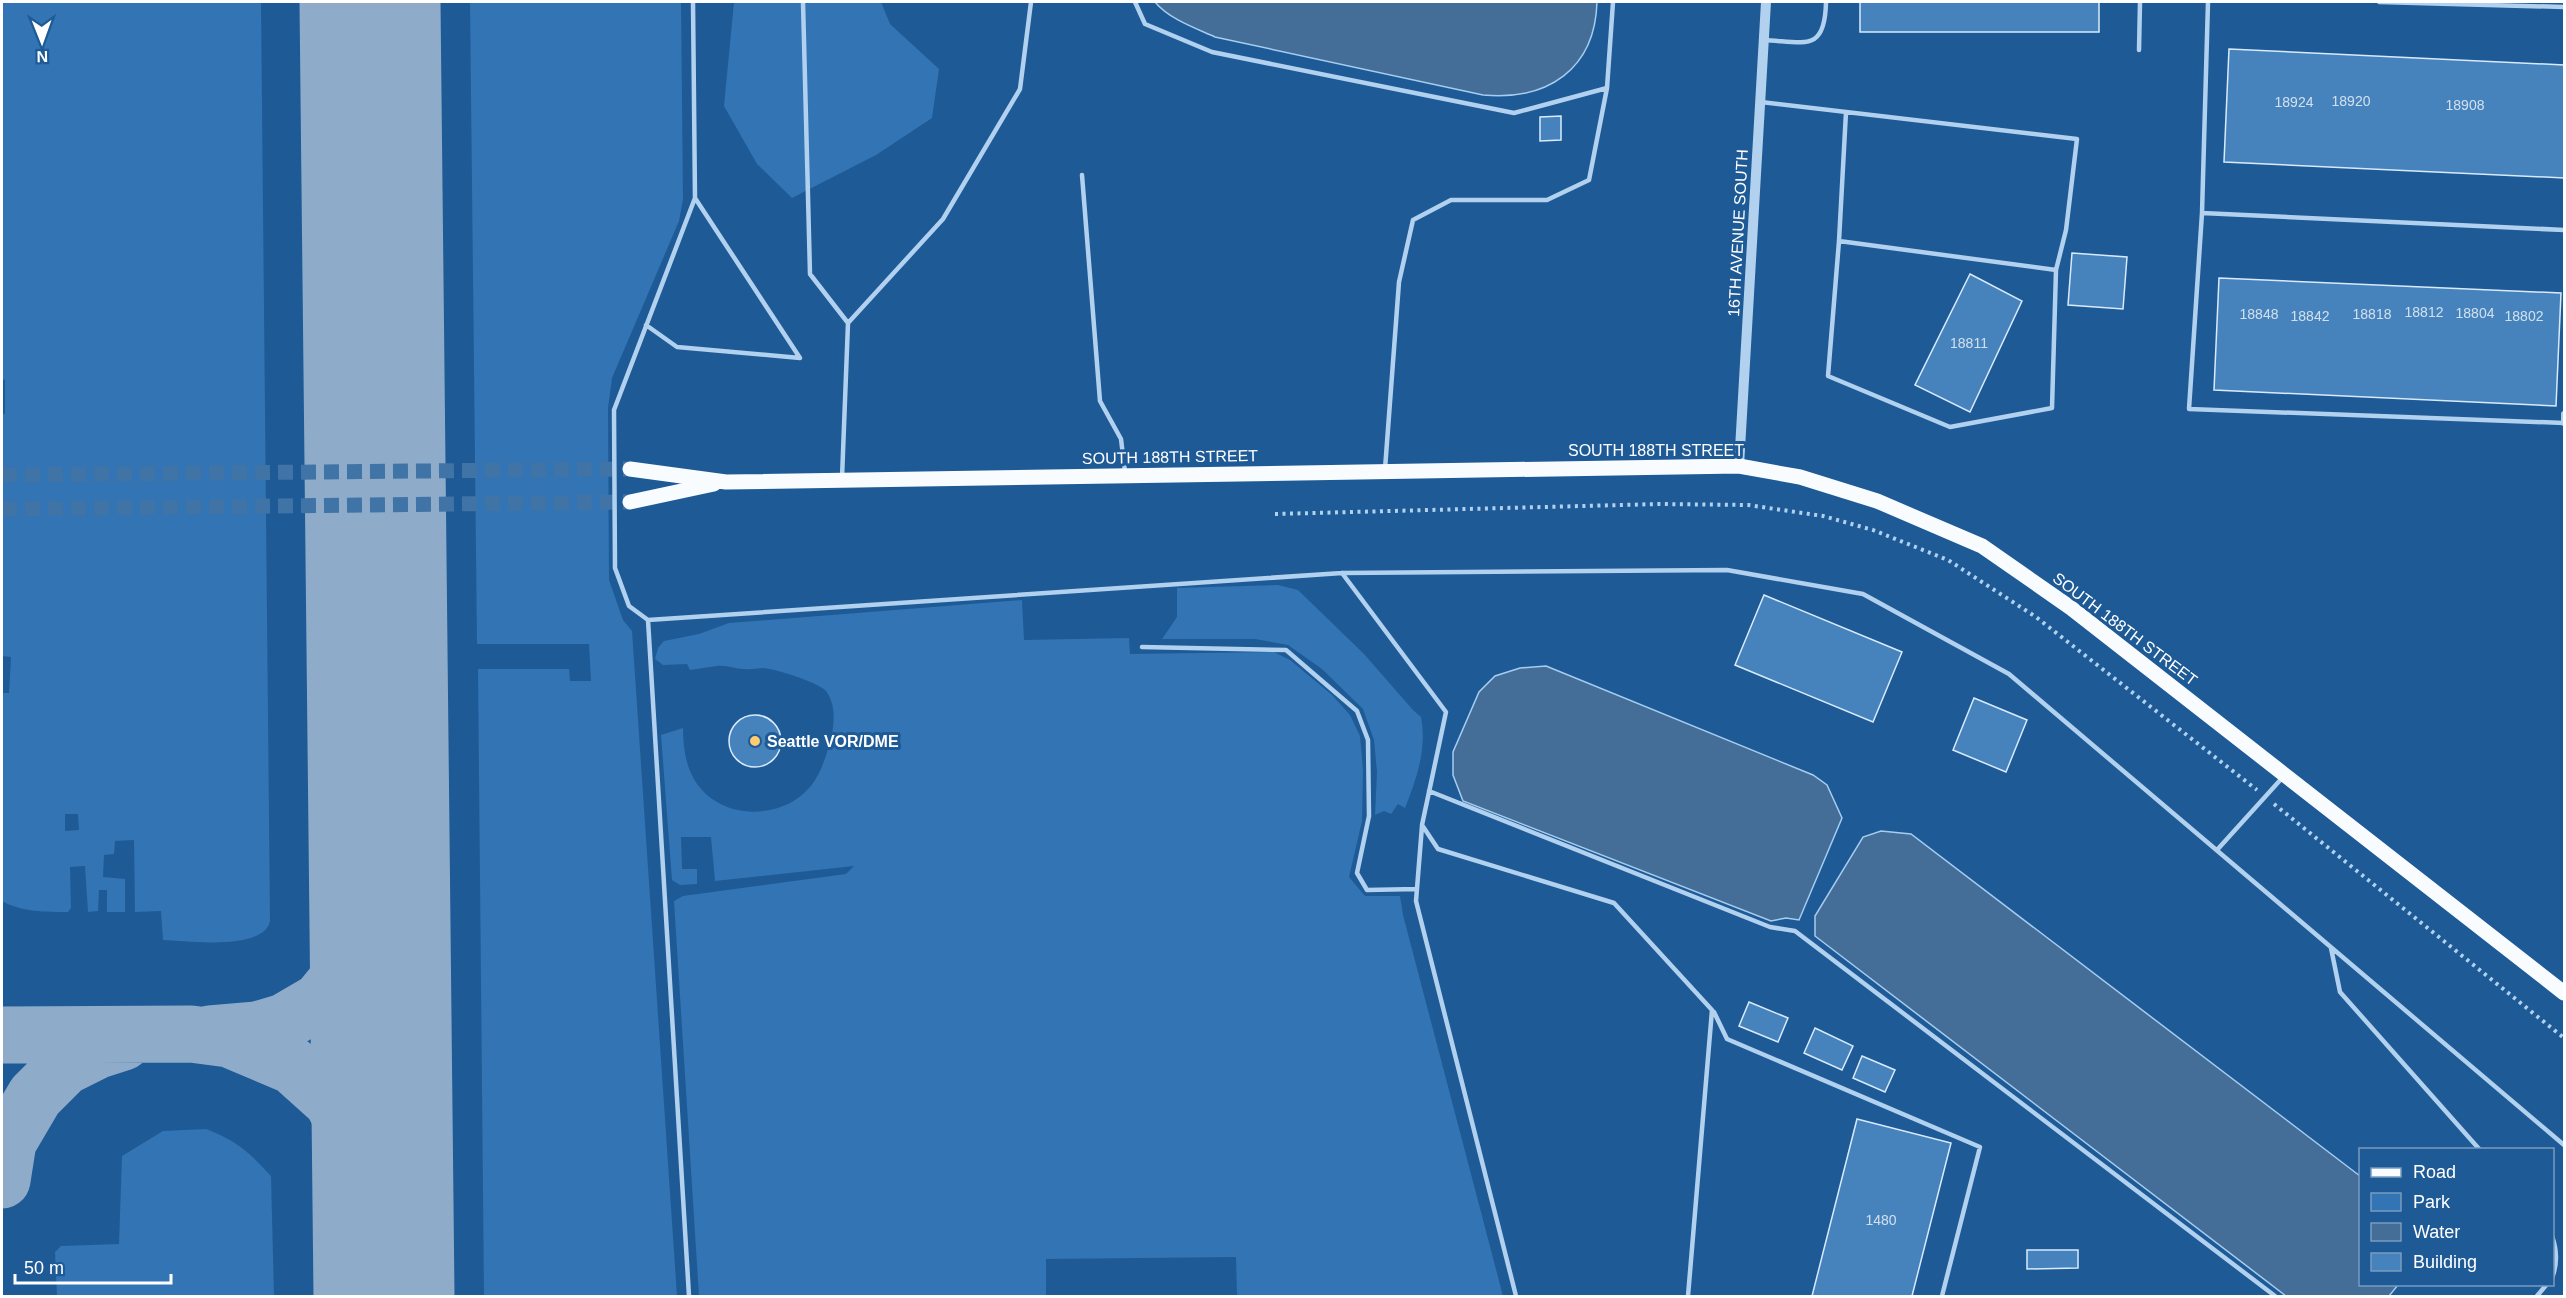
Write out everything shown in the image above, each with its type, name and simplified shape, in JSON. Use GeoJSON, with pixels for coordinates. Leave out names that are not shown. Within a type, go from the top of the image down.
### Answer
{"type":"FeatureCollection","features":[{"type":"Feature","properties":{"kind":"main road","name":"SOUTH 188TH STREET"},"geometry":{"type":"LineString","coordinates":[[630,470],[726,482],[1739,466],[1800,477],[1877,501],[1982,546],[2071,608],[2565,993]]}},
{"type":"Feature","properties":{"kind":"main road","name":"SOUTH 188TH STREET"},"geometry":{"type":"LineString","coordinates":[[630,502],[726,482]]}},
{"type":"Feature","properties":{"kind":"street","name":"16TH AVENUE SOUTH"},"geometry":{"type":"LineString","coordinates":[[1739,466],[1766,2]]}},
{"type":"Feature","properties":{"kind":"street"},"geometry":{"type":"LineString","coordinates":[[2564,423],[2565,414]]}},
{"type":"Feature","properties":{"kind":"lane"},"geometry":{"type":"LineString","coordinates":[[693,2],[695,198],[614,410],[615,568],[629,606],[648,620],[1342,573],[1727,570],[1863,594],[2008,674],[2565,1145]]}},
{"type":"Feature","properties":{"kind":"lane"},"geometry":{"type":"LineString","coordinates":[[803,2],[810,274],[848,323],[842,480]]}},
{"type":"Feature","properties":{"kind":"lane"},"geometry":{"type":"LineString","coordinates":[[848,323],[943,219],[1020,89],[1031,2]]}},
{"type":"Feature","properties":{"kind":"lane"},"geometry":{"type":"LineString","coordinates":[[1135,2],[1145,24],[1212,52],[1514,114],[1607,88]]}},
{"type":"Feature","properties":{"kind":"lane"},"geometry":{"type":"LineString","coordinates":[[1385,472],[1399,282],[1413,220],[1451,200],[1547,200],[1589,180],[1607,88],[1613,2]]}},
{"type":"Feature","properties":{"kind":"lane"},"geometry":{"type":"LineString","coordinates":[[1764,40],[1808,42],[1819,36],[1826,25],[1826,2]]}},
{"type":"Feature","properties":{"kind":"lane"},"geometry":{"type":"LineString","coordinates":[[2139,50],[2140,2]]}},
{"type":"Feature","properties":{"kind":"lane"},"geometry":{"type":"LineString","coordinates":[[2208,2],[2202,213],[2189,409],[2564,423]]}},
{"type":"Feature","properties":{"kind":"lane"},"geometry":{"type":"LineString","coordinates":[[2379,2],[2565,7]]}},
{"type":"Feature","properties":{"kind":"lane"},"geometry":{"type":"LineString","coordinates":[[1761,102],[1846,111],[2077,140],[2066,230],[2055,270],[2052,408],[1950,427],[1828,376],[1839,241],[1846,111]]}},
{"type":"Feature","properties":{"kind":"lane"},"geometry":{"type":"LineString","coordinates":[[1082,175],[1100,401],[1121,439],[1125,476]]}},
{"type":"Feature","properties":{"kind":"lane"},"geometry":{"type":"LineString","coordinates":[[646,325],[676,347],[800,358],[695,198]]}},
{"type":"Feature","properties":{"kind":"lane"},"geometry":{"type":"LineString","coordinates":[[2202,213],[2565,231]]}},
{"type":"Feature","properties":{"kind":"lane"},"geometry":{"type":"LineString","coordinates":[[1839,241],[2055,270]]}},
{"type":"Feature","properties":{"kind":"lane"},"geometry":{"type":"LineString","coordinates":[[1342,573],[1446,712],[1422,825],[1416,901],[1516,1296]]}},
{"type":"Feature","properties":{"kind":"lane"},"geometry":{"type":"LineString","coordinates":[[648,620],[689,1296]]}},
{"type":"Feature","properties":{"kind":"lane"},"geometry":{"type":"LineString","coordinates":[[1142,647],[1286,650],[1357,711],[1368,740],[1370,816],[1357,873],[1367,890],[1417,889]]}},
{"type":"Feature","properties":{"kind":"lane"},"geometry":{"type":"LineString","coordinates":[[2217,850],[2285,775]]}},
{"type":"Feature","properties":{"kind":"lane"},"geometry":{"type":"LineString","coordinates":[[1429,790],[1770,927],[1795,931],[2276,1296]]}},
{"type":"Feature","properties":{"kind":"lane"},"geometry":{"type":"LineString","coordinates":[[1422,825],[1438,849],[1614,903],[1712,1010],[1727,1039],[1980,1147],[1942,1296]]}},
{"type":"Feature","properties":{"kind":"lane"},"geometry":{"type":"LineString","coordinates":[[2330,947],[2340,992],[2479,1148]]}},
{"type":"Feature","properties":{"kind":"lane"},"geometry":{"type":"LineString","coordinates":[[1688,1296],[1712,1010]]}},
{"type":"Feature","properties":{"kind":"lane"},"geometry":{"type":"LineString","coordinates":[[2554,1239],[2557,1248],[2554,1275]]}},
{"type":"Feature","properties":{"kind":"path"},"geometry":{"type":"LineString","coordinates":[[1275,514],[1659,504],[1748,504],[1823,516],[1873,530],[1948,560],[2036,617],[2266,797],[2565,1038]]}},
{"type":"Feature","properties":{"kind":"green space"},"geometry":{"type":"Polygon","coordinates":[[[2,2],[261,2],[270,921],[265,930],[254,937],[224,942],[163,940],[161,911],[135,912],[134,840],[115,841],[114,854],[104,855],[103,877],[125,879],[125,912],[107,912],[107,890],[99,890],[98,911],[88,912],[85,866],[70,867],[71,908],[68,912],[25,909],[2,901],[2,693],[9,693],[11,657],[2,656],[2,414],[5,414],[5,380],[2,379],[2,2]],[[65,814],[65,831],[79,830],[78,814],[65,814]]]}},
{"type":"Feature","properties":{"kind":"green space"},"geometry":{"type":"Polygon","coordinates":[[[470,2],[681,2],[683,199],[679,221],[612,378],[608,408],[609,580],[623,620],[632,631],[677,1296],[484,1296],[478,669],[569,669],[570,681],[591,681],[589,644],[477,644],[470,2]]]}},
{"type":"Feature","properties":{"kind":"green space"},"geometry":{"type":"Polygon","coordinates":[[[734,2],[881,2],[890,24],[939,69],[932,118],[876,155],[792,198],[757,164],[724,106],[734,2]]]}},
{"type":"Feature","properties":{"kind":"green space"},"geometry":{"type":"Polygon","coordinates":[[[1278,585],[1298,590],[1364,654],[1421,717],[1422,752],[1405,808],[1398,804],[1391,814],[1384,811],[1375,815],[1377,772],[1374,740],[1363,709],[1322,669],[1288,645],[1255,639],[1162,639],[1177,617],[1177,588],[1278,585]]]}},
{"type":"Feature","properties":{"kind":"green space"},"geometry":{"type":"Polygon","coordinates":[[[1022,600],[1024,640],[1129,638],[1130,654],[1274,652],[1290,660],[1332,695],[1350,715],[1360,736],[1363,770],[1362,821],[1349,877],[1365,896],[1400,896],[1403,915],[1503,1296],[1237,1296],[1236,1257],[1046,1259],[1046,1296],[699,1296],[674,901],[683,896],[846,874],[854,866],[715,881],[711,837],[681,837],[682,869],[697,869],[697,884],[680,885],[672,880],[661,735],[683,728],[687,761],[694,780],[717,802],[740,810],[766,811],[790,803],[813,783],[822,767],[830,743],[834,716],[832,703],[826,691],[806,680],[763,668],[720,666],[690,670],[687,664],[663,665],[655,659],[658,648],[664,641],[699,634],[729,623],[1022,600]]]}},
{"type":"Feature","properties":{"kind":"green space"},"geometry":{"type":"Polygon","coordinates":[[[206,1129],[242,1148],[271,1176],[274,1296],[57,1296],[55,1252],[61,1246],[119,1244],[122,1156],[163,1131],[206,1129]]]}},
{"type":"Feature","properties":{"kind":"water"},"geometry":{"type":"Polygon","coordinates":[[[1155,2],[1597,2],[1594,25],[1587,46],[1564,76],[1547,86],[1528,92],[1483,95],[1215,37],[1175,18],[1155,2]]]}},
{"type":"Feature","properties":{"kind":"water"},"geometry":{"type":"Polygon","coordinates":[[[1546,666],[1813,775],[1827,785],[1842,818],[1799,920],[1786,918],[1771,921],[1463,801],[1453,775],[1453,752],[1479,692],[1495,676],[1520,668],[1546,666]]]}},
{"type":"Feature","properties":{"kind":"water"},"geometry":{"type":"Polygon","coordinates":[[[1881,831],[1911,834],[2359,1175],[2359,1286],[2397,1286],[2389,1296],[2286,1296],[1815,936],[1815,916],[1863,837],[1881,831]]]}},
{"type":"Feature","properties":{"kind":"building"},"geometry":{"type":"Polygon","coordinates":[[[1860,2],[2099,2],[2099,32],[1860,32],[1860,2]]]}},
{"type":"Feature","properties":{"kind":"building"},"geometry":{"type":"Polygon","coordinates":[[[2229,49],[2564,65],[2564,178],[2224,162],[2229,49]]]}},
{"type":"Feature","properties":{"kind":"building"},"geometry":{"type":"Polygon","coordinates":[[[1561,116],[1561,140],[1540,141],[1540,117],[1561,116]]]}},
{"type":"Feature","properties":{"kind":"building"},"geometry":{"type":"Polygon","coordinates":[[[2072,253],[2127,257],[2123,309],[2068,305],[2072,253]]]}},
{"type":"Feature","properties":{"kind":"building"},"geometry":{"type":"Polygon","coordinates":[[[1970,274],[2022,301],[1970,412],[1915,385],[1970,274]]]}},
{"type":"Feature","properties":{"kind":"building"},"geometry":{"type":"Polygon","coordinates":[[[2219,278],[2561,293],[2556,406],[2214,390],[2219,278]]]}},
{"type":"Feature","properties":{"kind":"building"},"geometry":{"type":"Polygon","coordinates":[[[1764,595],[1902,652],[1873,722],[1735,665],[1764,595]]]}},
{"type":"Feature","properties":{"kind":"building"},"geometry":{"type":"Polygon","coordinates":[[[1974,698],[2027,720],[2006,772],[1953,750],[1974,698]]]}},
{"type":"Feature","properties":{"kind":"building","name":"Seattle VOR/DME"},"geometry":{"type":"Polygon","coordinates":[[[750,715],[760,715],[774,722],[781,741],[774,760],[760,767],[750,767],[740,763],[733,756],[729,746],[729,736],[733,726],[740,719],[750,715]]]}},
{"type":"Feature","properties":{"kind":"building"},"geometry":{"type":"Polygon","coordinates":[[[1749,1002],[1788,1018],[1778,1042],[1739,1026],[1749,1002]]]}},
{"type":"Feature","properties":{"kind":"building"},"geometry":{"type":"Polygon","coordinates":[[[1815,1028],[1853,1046],[1842,1070],[1804,1053],[1815,1028]]]}},
{"type":"Feature","properties":{"kind":"building"},"geometry":{"type":"Polygon","coordinates":[[[1862,1056],[1895,1070],[1885,1092],[1853,1078],[1862,1056]]]}},
{"type":"Feature","properties":{"kind":"building"},"geometry":{"type":"Polygon","coordinates":[[[1857,1119],[1951,1143],[1912,1296],[1812,1296],[1857,1119]]]}},
{"type":"Feature","properties":{"kind":"building"},"geometry":{"type":"Polygon","coordinates":[[[2027,1250],[2078,1250],[2078,1268],[2027,1269],[2027,1250]]]}},
{"type":"Feature","properties":{"kind":"taxiway"},"geometry":{"type":"LineString","coordinates":[[210,1034],[257,1030],[284,1022],[320,1001],[352,962],[365,938],[380,894]]}},
{"type":"Feature","properties":{"kind":"taxiway"},"geometry":{"type":"LineString","coordinates":[[2,1035],[191,1034],[229,1039],[293,1066],[332,1101],[355,1144],[383,1208]]}},
{"type":"Feature","properties":{"kind":"taxiway"},"geometry":{"type":"LineString","coordinates":[[2,1180],[8,1142],[35,1096],[64,1067],[98,1050],[123,1042]]}},
{"type":"Feature","properties":{"kind":"runway"},"geometry":{"type":"LineString","coordinates":[[370,2],[384,1296]]}},
{"type":"Feature","properties":{"kind":"tunnel"},"geometry":{"type":"LineString","coordinates":[[2,475],[630,469]]}},
{"type":"Feature","properties":{"kind":"tunnel"},"geometry":{"type":"LineString","coordinates":[[2,509],[630,502]]}},
{"type":"Feature","properties":{"kind":"place","name":"Seattle VOR/DME"},"geometry":{"type":"Point","coordinates":[755,741]}}]}
